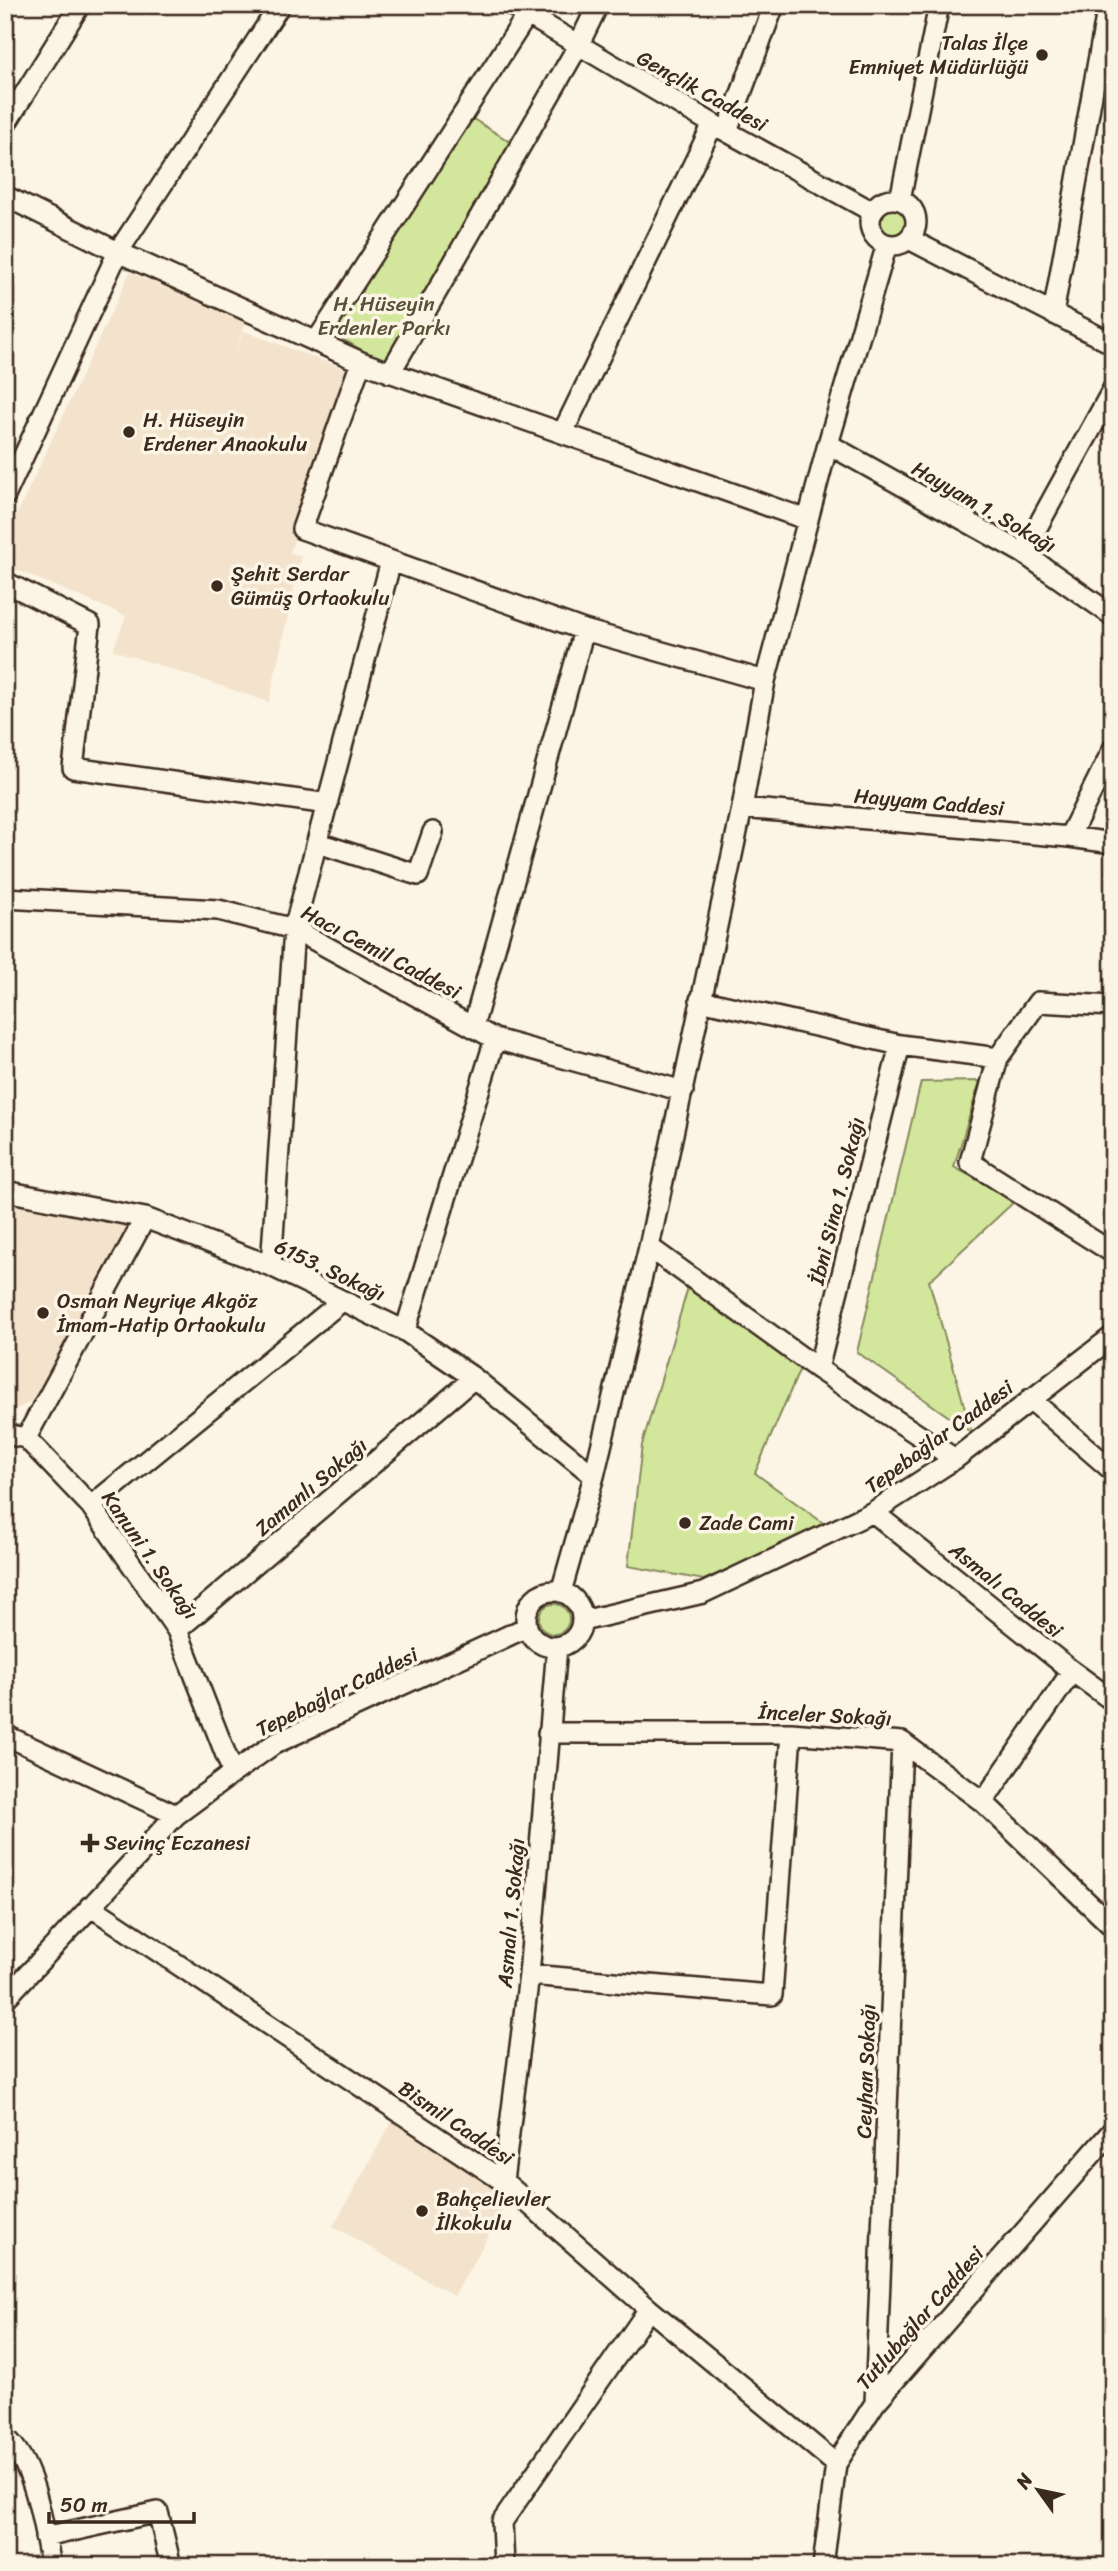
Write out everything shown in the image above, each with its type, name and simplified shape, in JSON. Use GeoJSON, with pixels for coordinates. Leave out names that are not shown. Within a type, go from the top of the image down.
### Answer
{"type":"FeatureCollection","features":[{"type":"Feature","properties":{"kind":"street"},"geometry":{"type":"LineString","coordinates":[[5,125],[80,5]]}},
{"type":"Feature","properties":{"kind":"street"},"geometry":{"type":"LineString","coordinates":[[5,496],[118,252],[280,5]]}},
{"type":"Feature","properties":{"kind":"street"},"geometry":{"type":"LineString","coordinates":[[390,373],[578,46],[598,5]]}},
{"type":"Feature","properties":{"kind":"street"},"geometry":{"type":"LineString","coordinates":[[564,432],[720,127],[774,5]]}},
{"type":"Feature","properties":{"kind":"street"},"geometry":{"type":"LineString","coordinates":[[900,200],[939,5]]}},
{"type":"Feature","properties":{"kind":"street"},"geometry":{"type":"LineString","coordinates":[[1054,314],[1108,5]]}},
{"type":"Feature","properties":{"kind":"street"},"geometry":{"type":"LineString","coordinates":[[316,342],[519,10]]}},
{"type":"Feature","properties":{"kind":"street","name":"Gençlik Caddesi"},"geometry":{"type":"LineString","coordinates":[[519,10],[873,212]]}},
{"type":"Feature","properties":{"kind":"street"},"geometry":{"type":"LineString","coordinates":[[5,196],[118,252],[361,362],[808,520]]}},
{"type":"Feature","properties":{"kind":"street"},"geometry":{"type":"LineString","coordinates":[[900,200],[907,204],[915,216],[916,225],[909,239],[894,245],[887,244],[874,234],[870,219],[884,201],[900,200]]}},
{"type":"Feature","properties":{"kind":"street"},"geometry":{"type":"LineString","coordinates":[[909,239],[1113,344]]}},
{"type":"Feature","properties":{"kind":"street"},"geometry":{"type":"LineString","coordinates":[[561,1592],[594,1476],[649,1247],[742,808],[765,681],[828,444],[887,244]]}},
{"type":"Feature","properties":{"kind":"street"},"geometry":{"type":"LineString","coordinates":[[361,362],[303,529],[584,630],[765,681]]}},
{"type":"Feature","properties":{"kind":"street"},"geometry":{"type":"LineString","coordinates":[[1023,553],[1113,389]]}},
{"type":"Feature","properties":{"kind":"street","name":"Hayyam 1. Sokağı"},"geometry":{"type":"LineString","coordinates":[[828,444],[1023,553],[1113,616]]}},
{"type":"Feature","properties":{"kind":"street"},"geometry":{"type":"LineString","coordinates":[[271,1266],[294,929],[391,561]]}},
{"type":"Feature","properties":{"kind":"street"},"geometry":{"type":"LineString","coordinates":[[5,582],[90,625],[74,768],[328,804]]}},
{"type":"Feature","properties":{"kind":"street"},"geometry":{"type":"LineString","coordinates":[[473,1027],[584,630]]}},
{"type":"Feature","properties":{"kind":"street"},"geometry":{"type":"LineString","coordinates":[[1069,837],[1113,749]]}},
{"type":"Feature","properties":{"kind":"street","name":"Hayyam Caddesi"},"geometry":{"type":"LineString","coordinates":[[742,808],[1113,843]]}},
{"type":"Feature","properties":{"kind":"street"},"geometry":{"type":"LineString","coordinates":[[318,843],[418,875],[433,832]]}},
{"type":"Feature","properties":{"kind":"street","name":"Hacı Cemil Caddesi"},"geometry":{"type":"LineString","coordinates":[[5,898],[218,910],[294,929],[495,1039],[683,1091]]}},
{"type":"Feature","properties":{"kind":"street"},"geometry":{"type":"LineString","coordinates":[[701,1000],[900,1045],[999,1058]]}},
{"type":"Feature","properties":{"kind":"street"},"geometry":{"type":"LineString","coordinates":[[1113,1006],[1038,1002],[999,1058],[970,1162],[1113,1253]]}},
{"type":"Feature","properties":{"kind":"street"},"geometry":{"type":"LineString","coordinates":[[405,1331],[495,1039]]}},
{"type":"Feature","properties":{"kind":"street","name":"İbni Sina 1. Sokağı"},"geometry":{"type":"LineString","coordinates":[[818,1369],[900,1045]]}},
{"type":"Feature","properties":{"kind":"street","name":"6153. Sokağı"},"geometry":{"type":"LineString","coordinates":[[5,1191],[145,1218],[271,1266],[405,1331],[474,1378],[594,1476]]}},
{"type":"Feature","properties":{"kind":"street"},"geometry":{"type":"LineString","coordinates":[[5,1434],[26,1438],[145,1218]]}},
{"type":"Feature","properties":{"kind":"street"},"geometry":{"type":"LineString","coordinates":[[649,1247],[818,1369],[955,1459]]}},
{"type":"Feature","properties":{"kind":"street"},"geometry":{"type":"LineString","coordinates":[[91,1506],[342,1301]]}},
{"type":"Feature","properties":{"kind":"street","name":"Tepebağlar Caddesi"},"geometry":{"type":"LineString","coordinates":[[582,1621],[703,1593],[873,1512],[955,1459],[1113,1336]]}},
{"type":"Feature","properties":{"kind":"street","name":"Zamanlı Sokağı"},"geometry":{"type":"LineString","coordinates":[[177,1630],[474,1378]]}},
{"type":"Feature","properties":{"kind":"street"},"geometry":{"type":"LineString","coordinates":[[1030,1399],[1113,1471]]}},
{"type":"Feature","properties":{"kind":"street","name":"Kanuni 1. Sokağı"},"geometry":{"type":"LineString","coordinates":[[26,1438],[91,1506],[177,1630],[233,1773]]}},
{"type":"Feature","properties":{"kind":"street","name":"Asmalı Caddesi"},"geometry":{"type":"LineString","coordinates":[[873,1512],[1113,1701]]}},
{"type":"Feature","properties":{"kind":"street"},"geometry":{"type":"LineString","coordinates":[[561,1592],[577,1603],[582,1621],[574,1639],[557,1647],[538,1643],[527,1627],[528,1608],[541,1594],[561,1592]]}},
{"type":"Feature","properties":{"kind":"street","name":"Tepebağlar Caddesi"},"geometry":{"type":"LineString","coordinates":[[5,1999],[176,1815],[233,1773],[274,1744],[527,1627]]}},
{"type":"Feature","properties":{"kind":"street","name":"Asmalı 1. Sokağı"},"geometry":{"type":"LineString","coordinates":[[503,2181],[529,1975],[557,1647]]}},
{"type":"Feature","properties":{"kind":"street"},"geometry":{"type":"LineString","coordinates":[[983,1802],[1072,1671]]}},
{"type":"Feature","properties":{"kind":"street"},"geometry":{"type":"LineString","coordinates":[[529,1975],[772,1994],[790,1733]]}},
{"type":"Feature","properties":{"kind":"street","name":"İnceler Sokağı"},"geometry":{"type":"LineString","coordinates":[[548,1734],[790,1733],[902,1742],[983,1802],[1113,1927]]}},
{"type":"Feature","properties":{"kind":"street"},"geometry":{"type":"LineString","coordinates":[[5,1735],[176,1815]]}},
{"type":"Feature","properties":{"kind":"street","name":"Ceyhan Sokağı"},"geometry":{"type":"LineString","coordinates":[[875,2403],[902,1742]]}},
{"type":"Feature","properties":{"kind":"street","name":"Bismil Caddesi"},"geometry":{"type":"LineString","coordinates":[[89,1906],[503,2181],[649,2309],[836,2464]]}},
{"type":"Feature","properties":{"kind":"street","name":"Tutlubağlar Caddesi"},"geometry":{"type":"LineString","coordinates":[[823,2566],[836,2464],[875,2403],[1113,2130]]}},
{"type":"Feature","properties":{"kind":"street"},"geometry":{"type":"LineString","coordinates":[[504,2566],[502,2522],[649,2309]]}},
{"type":"Feature","properties":{"kind":"street"},"geometry":{"type":"LineString","coordinates":[[5,2437],[13,2444],[27,2466],[51,2566]]}},
{"type":"Feature","properties":{"kind":"street"},"geometry":{"type":"LineString","coordinates":[[46,2537],[158,2512],[170,2566]]}},
{"type":"Feature","properties":{"kind":"shaded area"},"geometry":{"type":"Polygon","coordinates":[[[130,272],[246,323],[234,354],[244,331],[353,372],[290,552],[301,556],[269,702],[113,650],[126,616],[5,565],[5,540],[130,272]]]}},
{"type":"Feature","properties":{"kind":"shaded area","name":"Osman Neyriye Akgöz İmam-Hatip Ortaokulu"},"geometry":{"type":"Polygon","coordinates":[[[5,1201],[131,1224],[31,1402],[6,1414],[5,1201]]]}},
{"type":"Feature","properties":{"kind":"shaded area","name":"Bahçelievler İlkokulu"},"geometry":{"type":"Polygon","coordinates":[[[393,2120],[512,2195],[454,2296],[333,2226],[393,2120]]]}},
{"type":"Feature","properties":{"kind":"green space","name":"H. Hüseyin Erdenler Parkı"},"geometry":{"type":"Polygon","coordinates":[[[470,117],[520,148],[393,368],[332,333],[470,117]]]}},
{"type":"Feature","properties":{"kind":"green space"},"geometry":{"type":"Polygon","coordinates":[[[893,209],[902,213],[906,222],[902,231],[893,235],[884,231],[880,222],[884,213],[893,209]]]}},
{"type":"Feature","properties":{"kind":"green space"},"geometry":{"type":"Polygon","coordinates":[[[980,1081],[954,1167],[1015,1201],[929,1281],[972,1433],[857,1352],[921,1082],[980,1081]]]}},
{"type":"Feature","properties":{"kind":"green space"},"geometry":{"type":"Polygon","coordinates":[[[689,1284],[802,1364],[755,1473],[826,1525],[704,1580],[628,1566],[642,1445],[689,1284]]]}},
{"type":"Feature","properties":{"kind":"green space"},"geometry":{"type":"Polygon","coordinates":[[[554,1604],[565,1608],[569,1619],[565,1630],[554,1634],[543,1630],[539,1619],[543,1608],[554,1604]]]}},
{"type":"Feature","properties":{"kind":"place","name":"Talas İlçe Emniyet Müdürlüğü"},"geometry":{"type":"Point","coordinates":[1042,55]}},
{"type":"Feature","properties":{"kind":"place","name":"H. Hüseyin Erdener Anaokulu"},"geometry":{"type":"Point","coordinates":[129,432]}},
{"type":"Feature","properties":{"kind":"place","name":"Şehit Serdar Gümüş Ortaokulu"},"geometry":{"type":"Point","coordinates":[217,586]}},
{"type":"Feature","properties":{"kind":"place","name":"Osman Neyriye Akgöz İmam-Hatip Ortaokulu"},"geometry":{"type":"Point","coordinates":[43,1313]}},
{"type":"Feature","properties":{"kind":"place","name":"Zade Cami"},"geometry":{"type":"Point","coordinates":[685,1523]}},
{"type":"Feature","properties":{"kind":"place","name":"Sevinç Eczanesi"},"geometry":{"type":"Point","coordinates":[90,1843]}},
{"type":"Feature","properties":{"kind":"place","name":"Bahçelievler İlkokulu"},"geometry":{"type":"Point","coordinates":[422,2211]}}]}
